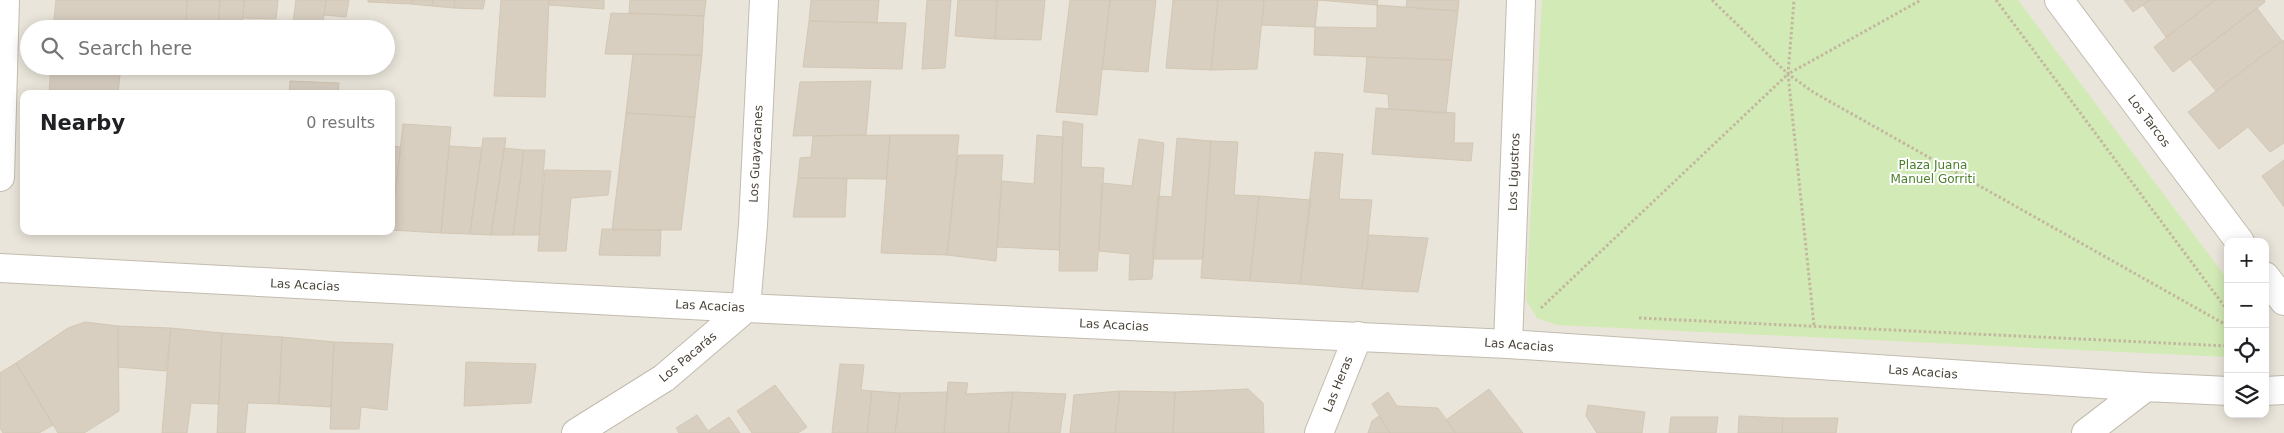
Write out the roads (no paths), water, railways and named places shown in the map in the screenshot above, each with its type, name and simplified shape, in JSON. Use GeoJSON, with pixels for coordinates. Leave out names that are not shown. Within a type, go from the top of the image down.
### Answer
{"type":"FeatureCollection","features":[{"type":"Feature","properties":{"kind":"street"},"geometry":{"type":"LineString","coordinates":[[0,177],[5,0]]}},
{"type":"Feature","properties":{"kind":"street","name":"Los Guayacanes"},"geometry":{"type":"LineString","coordinates":[[746,308],[753,225],[764,0]]}},
{"type":"Feature","properties":{"kind":"street","name":"Los Ligustros"},"geometry":{"type":"LineString","coordinates":[[1508,344],[1520,0]]}},
{"type":"Feature","properties":{"kind":"street","name":"Los Tarcos"},"geometry":{"type":"LineString","coordinates":[[2059,0],[2237,238]]}},
{"type":"Feature","properties":{"kind":"street","name":"Las Acacias"},"geometry":{"type":"LineString","coordinates":[[0,268],[746,308],[1508,344],[2224,391]]}},
{"type":"Feature","properties":{"kind":"street"},"geometry":{"type":"LineString","coordinates":[[2269,281],[2284,301]]}},
{"type":"Feature","properties":{"kind":"street","name":"Los Pacarás"},"geometry":{"type":"LineString","coordinates":[[576,433],[664,378],[746,308]]}},
{"type":"Feature","properties":{"kind":"street","name":"Las Heras"},"geometry":{"type":"LineString","coordinates":[[1319,433],[1358,336]]}},
{"type":"Feature","properties":{"kind":"street"},"geometry":{"type":"LineString","coordinates":[[2086,433],[2146,387]]}},
{"type":"Feature","properties":{"kind":"street"},"geometry":{"type":"LineString","coordinates":[[2269,391],[2284,390]]}},
{"type":"Feature","properties":{"kind":"park label","name":"Plaza Juana Manuel Gorriti"},"geometry":{"type":"Point","coordinates":[1933,172]}}]}
